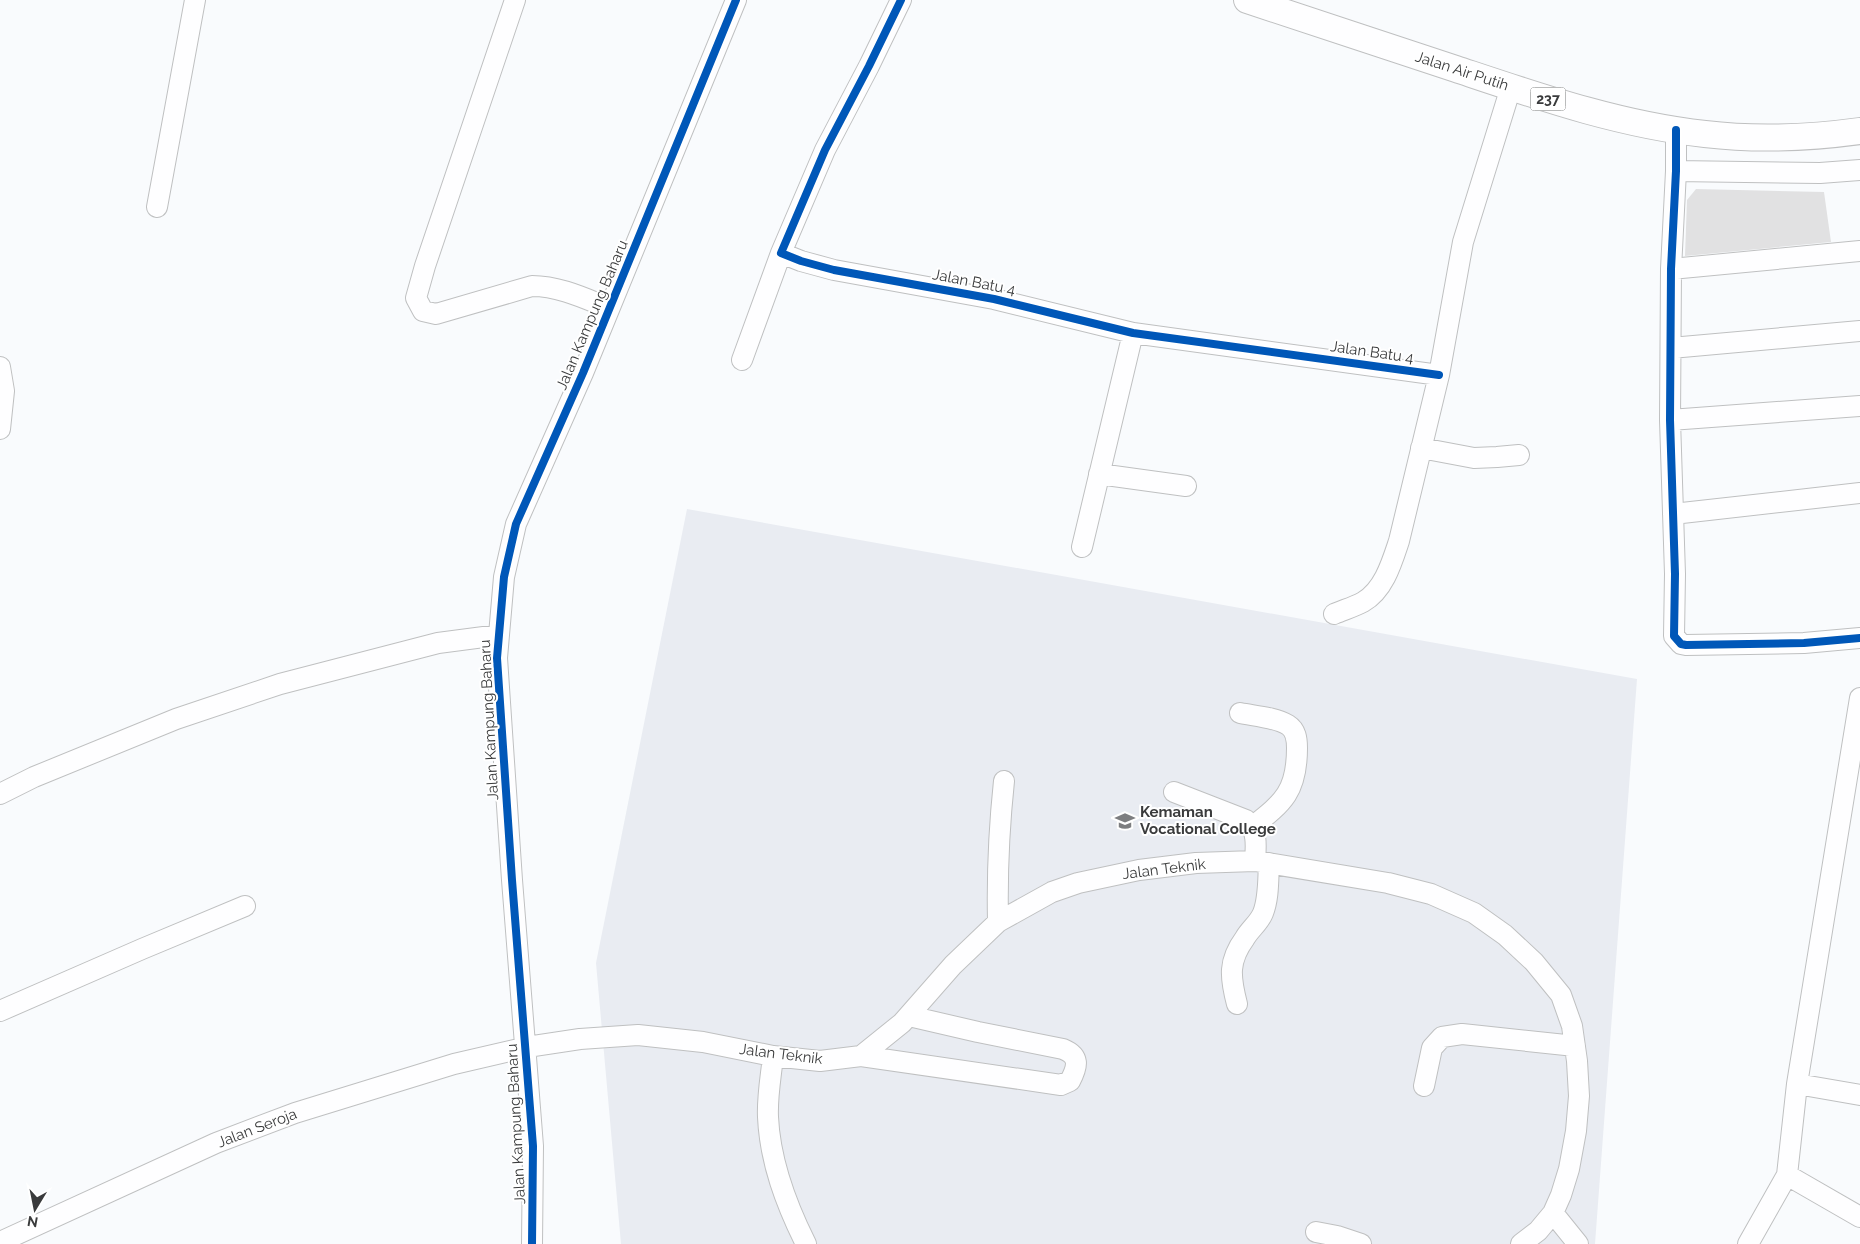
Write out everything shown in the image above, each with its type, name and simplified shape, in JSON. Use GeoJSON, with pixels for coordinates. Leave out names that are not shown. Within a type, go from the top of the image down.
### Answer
{"type":"FeatureCollection","features":[{"type":"Feature","properties":{"kind":"main road","name":"Jalan Air Putih"},"geometry":{"type":"LineString","coordinates":[[1247,0],[1511,87],[1604,115],[1676,130],[1750,137],[1816,136],[1860,131]]}},
{"type":"Feature","properties":{"kind":"street"},"geometry":{"type":"LineString","coordinates":[[157,208],[195,0]]}},
{"type":"Feature","properties":{"kind":"street"},"geometry":{"type":"LineString","coordinates":[[515,0],[425,266],[416,298],[423,311],[436,314],[532,286],[541,286],[571,293],[609,308]]}},
{"type":"Feature","properties":{"kind":"street","name":"Jalan Kampung Baharu"},"geometry":{"type":"LineString","coordinates":[[532,1244],[533,1146],[527,1047],[518,965],[498,658],[504,577],[516,524],[569,406],[736,0]]}},
{"type":"Feature","properties":{"kind":"street"},"geometry":{"type":"LineString","coordinates":[[742,360],[782,253],[825,150],[869,66],[900,0]]}},
{"type":"Feature","properties":{"kind":"street"},"geometry":{"type":"LineString","coordinates":[[1334,614],[1365,601],[1379,587],[1390,568],[1439,375],[1463,242],[1511,87]]}},
{"type":"Feature","properties":{"kind":"street"},"geometry":{"type":"LineString","coordinates":[[1676,130],[1671,269],[1670,420],[1675,574],[1674,636],[1682,644],[1720,645],[1804,643],[1860,638]]}},
{"type":"Feature","properties":{"kind":"street"},"geometry":{"type":"LineString","coordinates":[[1676,171],[1820,173],[1860,170]]}},
{"type":"Feature","properties":{"kind":"street"},"geometry":{"type":"LineString","coordinates":[[1671,269],[1860,251]]}},
{"type":"Feature","properties":{"kind":"street","name":"Jalan Batu 4"},"geometry":{"type":"LineString","coordinates":[[782,253],[801,261],[834,270],[994,299],[1132,333],[1439,375]]}},
{"type":"Feature","properties":{"kind":"street"},"geometry":{"type":"LineString","coordinates":[[1671,348],[1860,331]]}},
{"type":"Feature","properties":{"kind":"street"},"geometry":{"type":"LineString","coordinates":[[1082,547],[1132,333]]}},
{"type":"Feature","properties":{"kind":"street"},"geometry":{"type":"LineString","coordinates":[[0,367],[4,391],[0,428]]}},
{"type":"Feature","properties":{"kind":"street"},"geometry":{"type":"LineString","coordinates":[[1670,420],[1860,406]]}},
{"type":"Feature","properties":{"kind":"street"},"geometry":{"type":"LineString","coordinates":[[1421,448],[1474,458],[1497,458],[1519,454]]}},
{"type":"Feature","properties":{"kind":"street"},"geometry":{"type":"LineString","coordinates":[[1099,474],[1186,486]]}},
{"type":"Feature","properties":{"kind":"street"},"geometry":{"type":"LineString","coordinates":[[1673,514],[1860,493]]}},
{"type":"Feature","properties":{"kind":"street"},"geometry":{"type":"LineString","coordinates":[[0,794],[43,773],[176,719],[280,684],[438,643],[499,635]]}},
{"type":"Feature","properties":{"kind":"street"},"geometry":{"type":"LineString","coordinates":[[1748,1244],[1787,1175],[1798,1084],[1860,698]]}},
{"type":"Feature","properties":{"kind":"street"},"geometry":{"type":"LineString","coordinates":[[1240,713],[1289,725],[1297,738],[1297,766],[1290,790],[1277,807],[1252,827]]}},
{"type":"Feature","properties":{"kind":"street"},"geometry":{"type":"LineString","coordinates":[[998,922],[997,872],[999,826],[1004,781]]}},
{"type":"Feature","properties":{"kind":"street"},"geometry":{"type":"LineString","coordinates":[[1174,792],[1246,820],[1252,827],[1262,862],[1266,904],[1263,914],[1245,937],[1233,961],[1231,977],[1237,1004]]}},
{"type":"Feature","properties":{"kind":"street","name":"Jalan Teknik"},"geometry":{"type":"LineString","coordinates":[[527,1047],[580,1039],[638,1035],[703,1042],[773,1056],[820,1061],[861,1056],[909,1016],[953,964],[998,922],[1052,892],[1078,882],[1139,870],[1196,864],[1262,862],[1388,883],[1431,894],[1474,913],[1505,935],[1534,962],[1561,995],[1572,1026],[1575,1046],[1579,1096],[1576,1131],[1569,1169],[1553,1213],[1538,1231],[1521,1244]]}},
{"type":"Feature","properties":{"kind":"street"},"geometry":{"type":"LineString","coordinates":[[0,1011],[245,906]]}},
{"type":"Feature","properties":{"kind":"street"},"geometry":{"type":"LineString","coordinates":[[861,1056],[1061,1085],[1070,1081],[1074,1072],[1075,1057],[1072,1053],[1063,1049],[909,1016]]}},
{"type":"Feature","properties":{"kind":"street"},"geometry":{"type":"LineString","coordinates":[[1424,1086],[1432,1048],[1442,1037],[1462,1034],[1575,1046]]}},
{"type":"Feature","properties":{"kind":"street","name":"Jalan Seroja"},"geometry":{"type":"LineString","coordinates":[[0,1242],[216,1143],[296,1113],[454,1064],[527,1047]]}},
{"type":"Feature","properties":{"kind":"street"},"geometry":{"type":"LineString","coordinates":[[773,1056],[768,1116],[772,1145],[780,1186],[806,1244]]}},
{"type":"Feature","properties":{"kind":"street"},"geometry":{"type":"LineString","coordinates":[[1798,1084],[1860,1094]]}},
{"type":"Feature","properties":{"kind":"street"},"geometry":{"type":"LineString","coordinates":[[1787,1175],[1860,1217]]}},
{"type":"Feature","properties":{"kind":"street"},"geometry":{"type":"LineString","coordinates":[[1553,1213],[1578,1244]]}},
{"type":"Feature","properties":{"kind":"street"},"geometry":{"type":"LineString","coordinates":[[1316,1232],[1337,1236],[1361,1244]]}},
{"type":"Feature","properties":{"kind":"shaded area","name":"Kemaman Vocational College"},"geometry":{"type":"Polygon","coordinates":[[[687,509],[1637,679],[1595,1244],[621,1244],[596,963],[687,509]]]}},
{"type":"Feature","properties":{"kind":"building"},"geometry":{"type":"Polygon","coordinates":[[[1696,189],[1824,192],[1831,242],[1685,256],[1687,200],[1696,189]]]}},
{"type":"Feature","properties":{"kind":"cycle path"},"geometry":{"type":"LineString","coordinates":[[532,1244],[533,1146],[497,658],[504,577],[516,524],[583,373],[736,0]]}},
{"type":"Feature","properties":{"kind":"cycle path"},"geometry":{"type":"LineString","coordinates":[[901,0],[825,150],[781,253],[801,261],[834,270],[994,299],[1133,333],[1439,375]]}},
{"type":"Feature","properties":{"kind":"cycle path"},"geometry":{"type":"LineString","coordinates":[[1676,130],[1671,269],[1670,420],[1675,574],[1674,636],[1681,644],[1686,645],[1804,643],[1860,638]]}},
{"type":"Feature","properties":{"kind":"place","name":"Kemaman Vocational College"},"geometry":{"type":"Point","coordinates":[1125,821]}}]}
